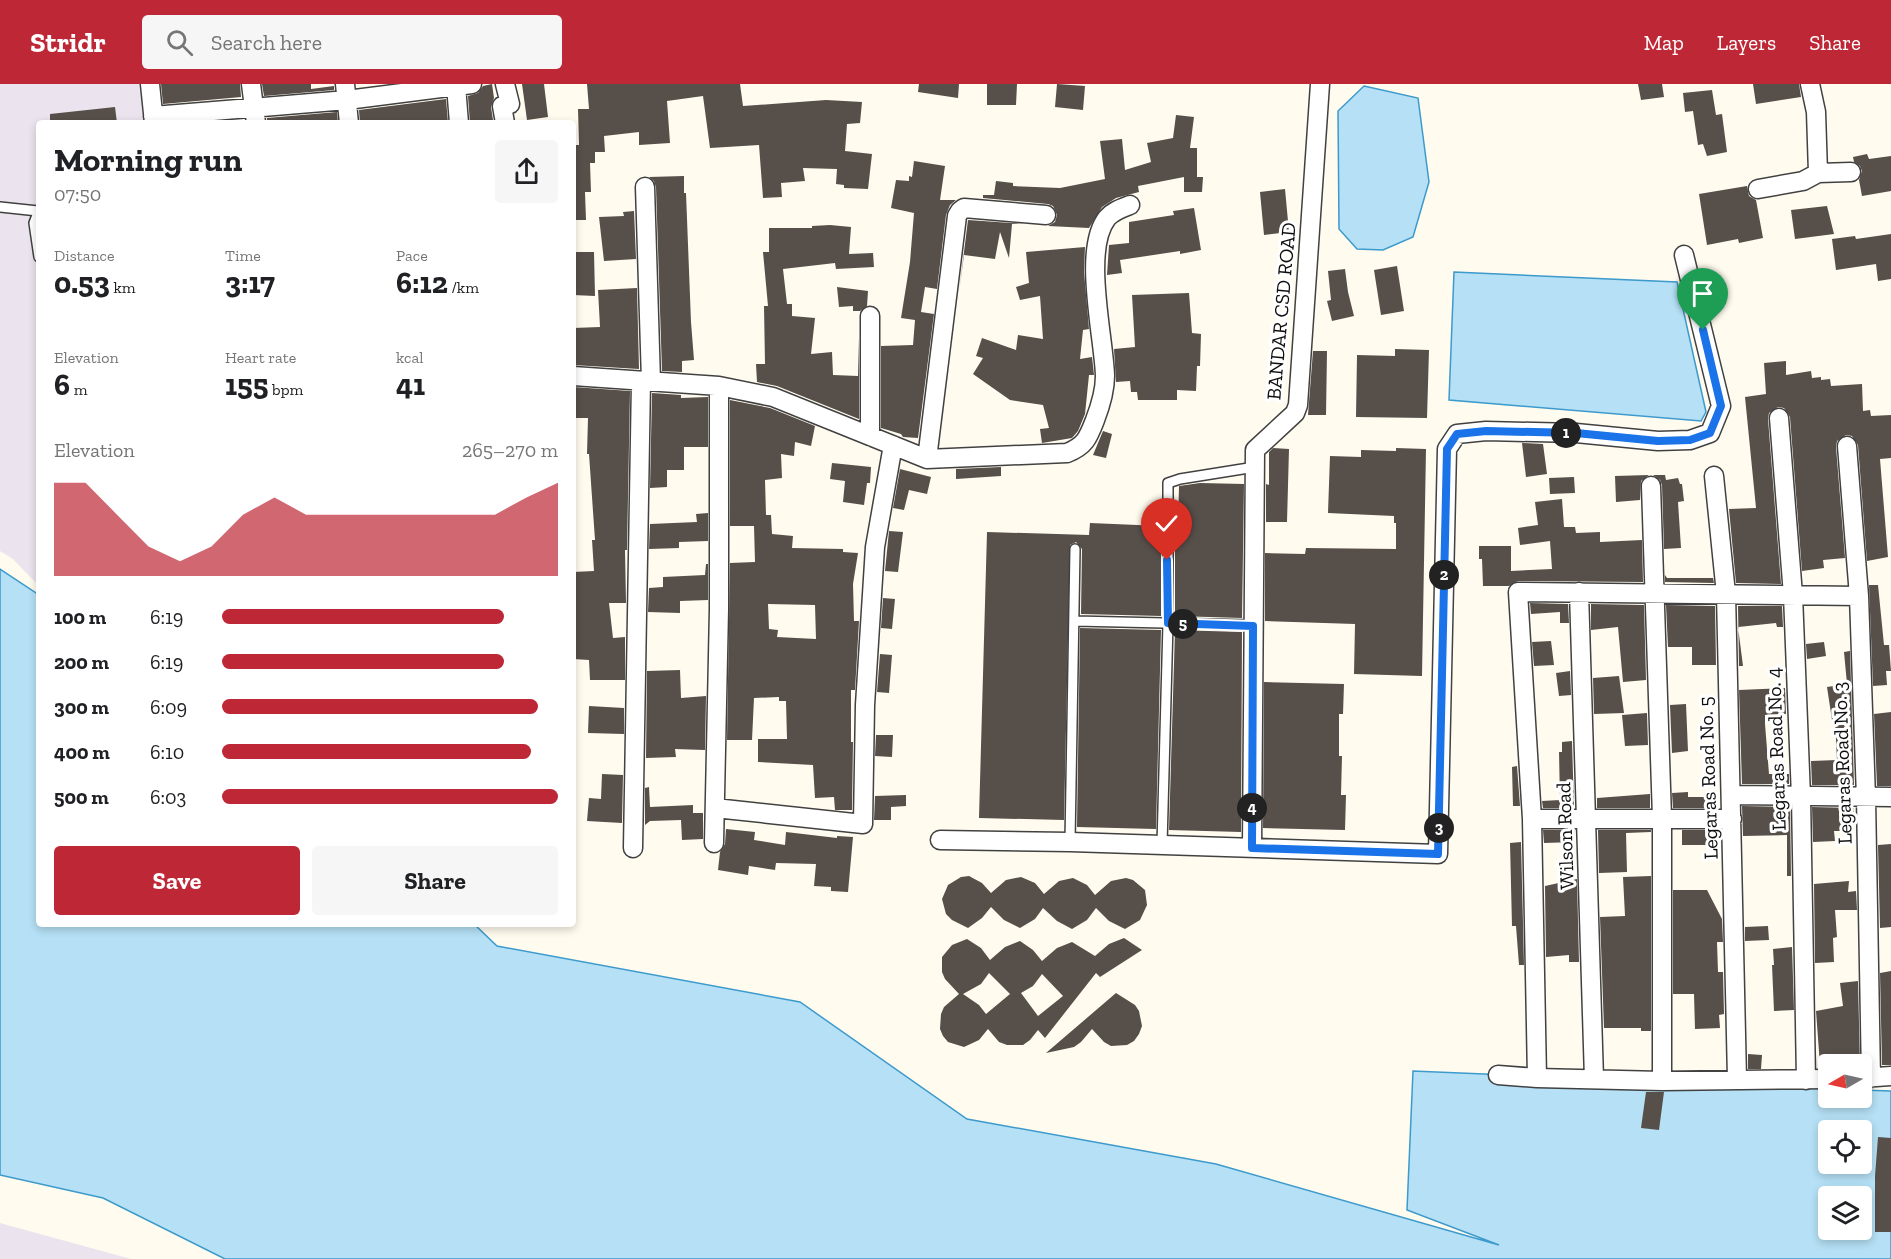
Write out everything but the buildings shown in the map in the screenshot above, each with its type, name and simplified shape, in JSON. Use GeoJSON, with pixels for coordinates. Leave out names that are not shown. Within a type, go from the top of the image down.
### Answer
{"type":"FeatureCollection","features":[{"type":"Feature","properties":{"kind":"street"},"geometry":{"type":"LineString","coordinates":[[150,84],[153,119],[255,115],[346,92],[464,85],[459,120]]}},
{"type":"Feature","properties":{"kind":"street"},"geometry":{"type":"LineString","coordinates":[[251,84],[255,115]]}},
{"type":"Feature","properties":{"kind":"street"},"geometry":{"type":"LineString","coordinates":[[504,120],[502,106],[510,104],[505,84]]}},
{"type":"Feature","properties":{"kind":"street","name":"BANDAR CSD ROAD"},"geometry":{"type":"LineString","coordinates":[[1252,848],[1255,450],[1294,413],[1298,405],[1320,84]]}},
{"type":"Feature","properties":{"kind":"street"},"geometry":{"type":"LineString","coordinates":[[1810,84],[1816,112],[1818,173]]}},
{"type":"Feature","properties":{"kind":"street"},"geometry":{"type":"LineString","coordinates":[[346,92],[349,120]]}},
{"type":"Feature","properties":{"kind":"street"},"geometry":{"type":"LineString","coordinates":[[1758,189],[1803,181],[1818,173],[1851,172]]}},
{"type":"Feature","properties":{"kind":"street"},"geometry":{"type":"LineString","coordinates":[[633,848],[646,381],[645,187]]}},
{"type":"Feature","properties":{"kind":"street"},"geometry":{"type":"LineString","coordinates":[[576,375],[719,386],[773,397],[927,459],[1067,453],[1080,448],[1089,435],[1096,418],[1105,379],[1095,266],[1099,239],[1107,218],[1115,211],[1130,205]]}},
{"type":"Feature","properties":{"kind":"street"},"geometry":{"type":"LineString","coordinates":[[927,459],[957,216],[964,208],[1046,215]]}},
{"type":"Feature","properties":{"kind":"street"},"geometry":{"type":"LineString","coordinates":[[940,840],[1438,854],[1447,449],[1457,434],[1486,431],[1576,433],[1658,441],[1690,440],[1710,433],[1721,406],[1684,255]]}},
{"type":"Feature","properties":{"kind":"street"},"geometry":{"type":"LineString","coordinates":[[870,316],[870,436]]}},
{"type":"Feature","properties":{"kind":"street"},"geometry":{"type":"LineString","coordinates":[[714,843],[719,609],[719,386]]}},
{"type":"Feature","properties":{"kind":"street","name":"Legaras Road No. 4"},"geometry":{"type":"LineString","coordinates":[[1779,418],[1793,595],[1801,797],[1806,1080]]}},
{"type":"Feature","properties":{"kind":"street"},"geometry":{"type":"LineString","coordinates":[[715,808],[863,824],[865,705],[875,547],[893,445]]}},
{"type":"Feature","properties":{"kind":"street","name":"Legaras Road No. 3"},"geometry":{"type":"LineString","coordinates":[[1847,446],[1859,596],[1866,798],[1866,1054]]}},
{"type":"Feature","properties":{"kind":"street","name":"Legaras Road No. 5"},"geometry":{"type":"LineString","coordinates":[[1714,476],[1726,594],[1737,1079]]}},
{"type":"Feature","properties":{"kind":"street"},"geometry":{"type":"LineString","coordinates":[[1651,486],[1662,818],[1662,1081]]}},
{"type":"Feature","properties":{"kind":"street"},"geometry":{"type":"LineString","coordinates":[[1537,1078],[1532,819],[1518,592],[1859,596]]}},
{"type":"Feature","properties":{"kind":"street","name":"Wilson Road"},"geometry":{"type":"LineString","coordinates":[[1579,592],[1594,1079]]}},
{"type":"Feature","properties":{"kind":"street"},"geometry":{"type":"LineString","coordinates":[[1731,795],[1891,798]]}},
{"type":"Feature","properties":{"kind":"street"},"geometry":{"type":"LineString","coordinates":[[1532,819],[1732,819]]}},
{"type":"Feature","properties":{"kind":"street"},"geometry":{"type":"LineString","coordinates":[[1498,1075],[1662,1081],[1818,1079]]}},
{"type":"Feature","properties":{"kind":"street"},"geometry":{"type":"LineString","coordinates":[[1872,1078],[1891,1076]]}},
{"type":"Feature","properties":{"kind":"lane"},"geometry":{"type":"LineString","coordinates":[[0,207],[36,211]]}},
{"type":"Feature","properties":{"kind":"lane"},"geometry":{"type":"LineString","coordinates":[[36,218],[34,224],[36,237]]}},
{"type":"Feature","properties":{"kind":"lane"},"geometry":{"type":"LineString","coordinates":[[1162,845],[1168,623],[1168,483],[1255,467]]}},
{"type":"Feature","properties":{"kind":"lane"},"geometry":{"type":"LineString","coordinates":[[1070,842],[1075,549]]}},
{"type":"Feature","properties":{"kind":"lane"},"geometry":{"type":"LineString","coordinates":[[1075,621],[1253,626]]}},
{"type":"Feature","properties":{"kind":"shaded area"},"geometry":{"type":"Polygon","coordinates":[[[0,84],[148,84],[152,120],[36,120],[36,583],[13,559],[0,551],[0,84]]]}},
{"type":"Feature","properties":{"kind":"shaded area"},"geometry":{"type":"Polygon","coordinates":[[[0,1223],[131,1259],[0,1259],[0,1223]]]}},
{"type":"Feature","properties":{"kind":"water"},"geometry":{"type":"Polygon","coordinates":[[[1364,86],[1418,98],[1429,182],[1413,237],[1383,250],[1357,249],[1339,229],[1338,111],[1364,86]]]}},
{"type":"Feature","properties":{"kind":"water"},"geometry":{"type":"Polygon","coordinates":[[[1454,272],[1677,282],[1706,412],[1701,421],[1449,400],[1454,272]]]}},
{"type":"Feature","properties":{"kind":"water"},"geometry":{"type":"Polygon","coordinates":[[[0,569],[36,593],[36,927],[477,927],[497,946],[800,1002],[967,1119],[1216,1164],[1499,1245],[1407,1210],[1413,1071],[1818,1088],[1818,1108],[1872,1108],[1872,1090],[1891,1091],[1891,1259],[225,1259],[103,1198],[0,1175],[0,569]]]}},
{"type":"Feature","properties":{"kind":"route"},"geometry":{"type":"LineString","coordinates":[[1167,560],[1168,623],[1253,626],[1252,848],[1438,854],[1447,449],[1457,434],[1486,431],[1576,433],[1658,441],[1690,440],[1710,433],[1721,406],[1703,330]]}}]}
